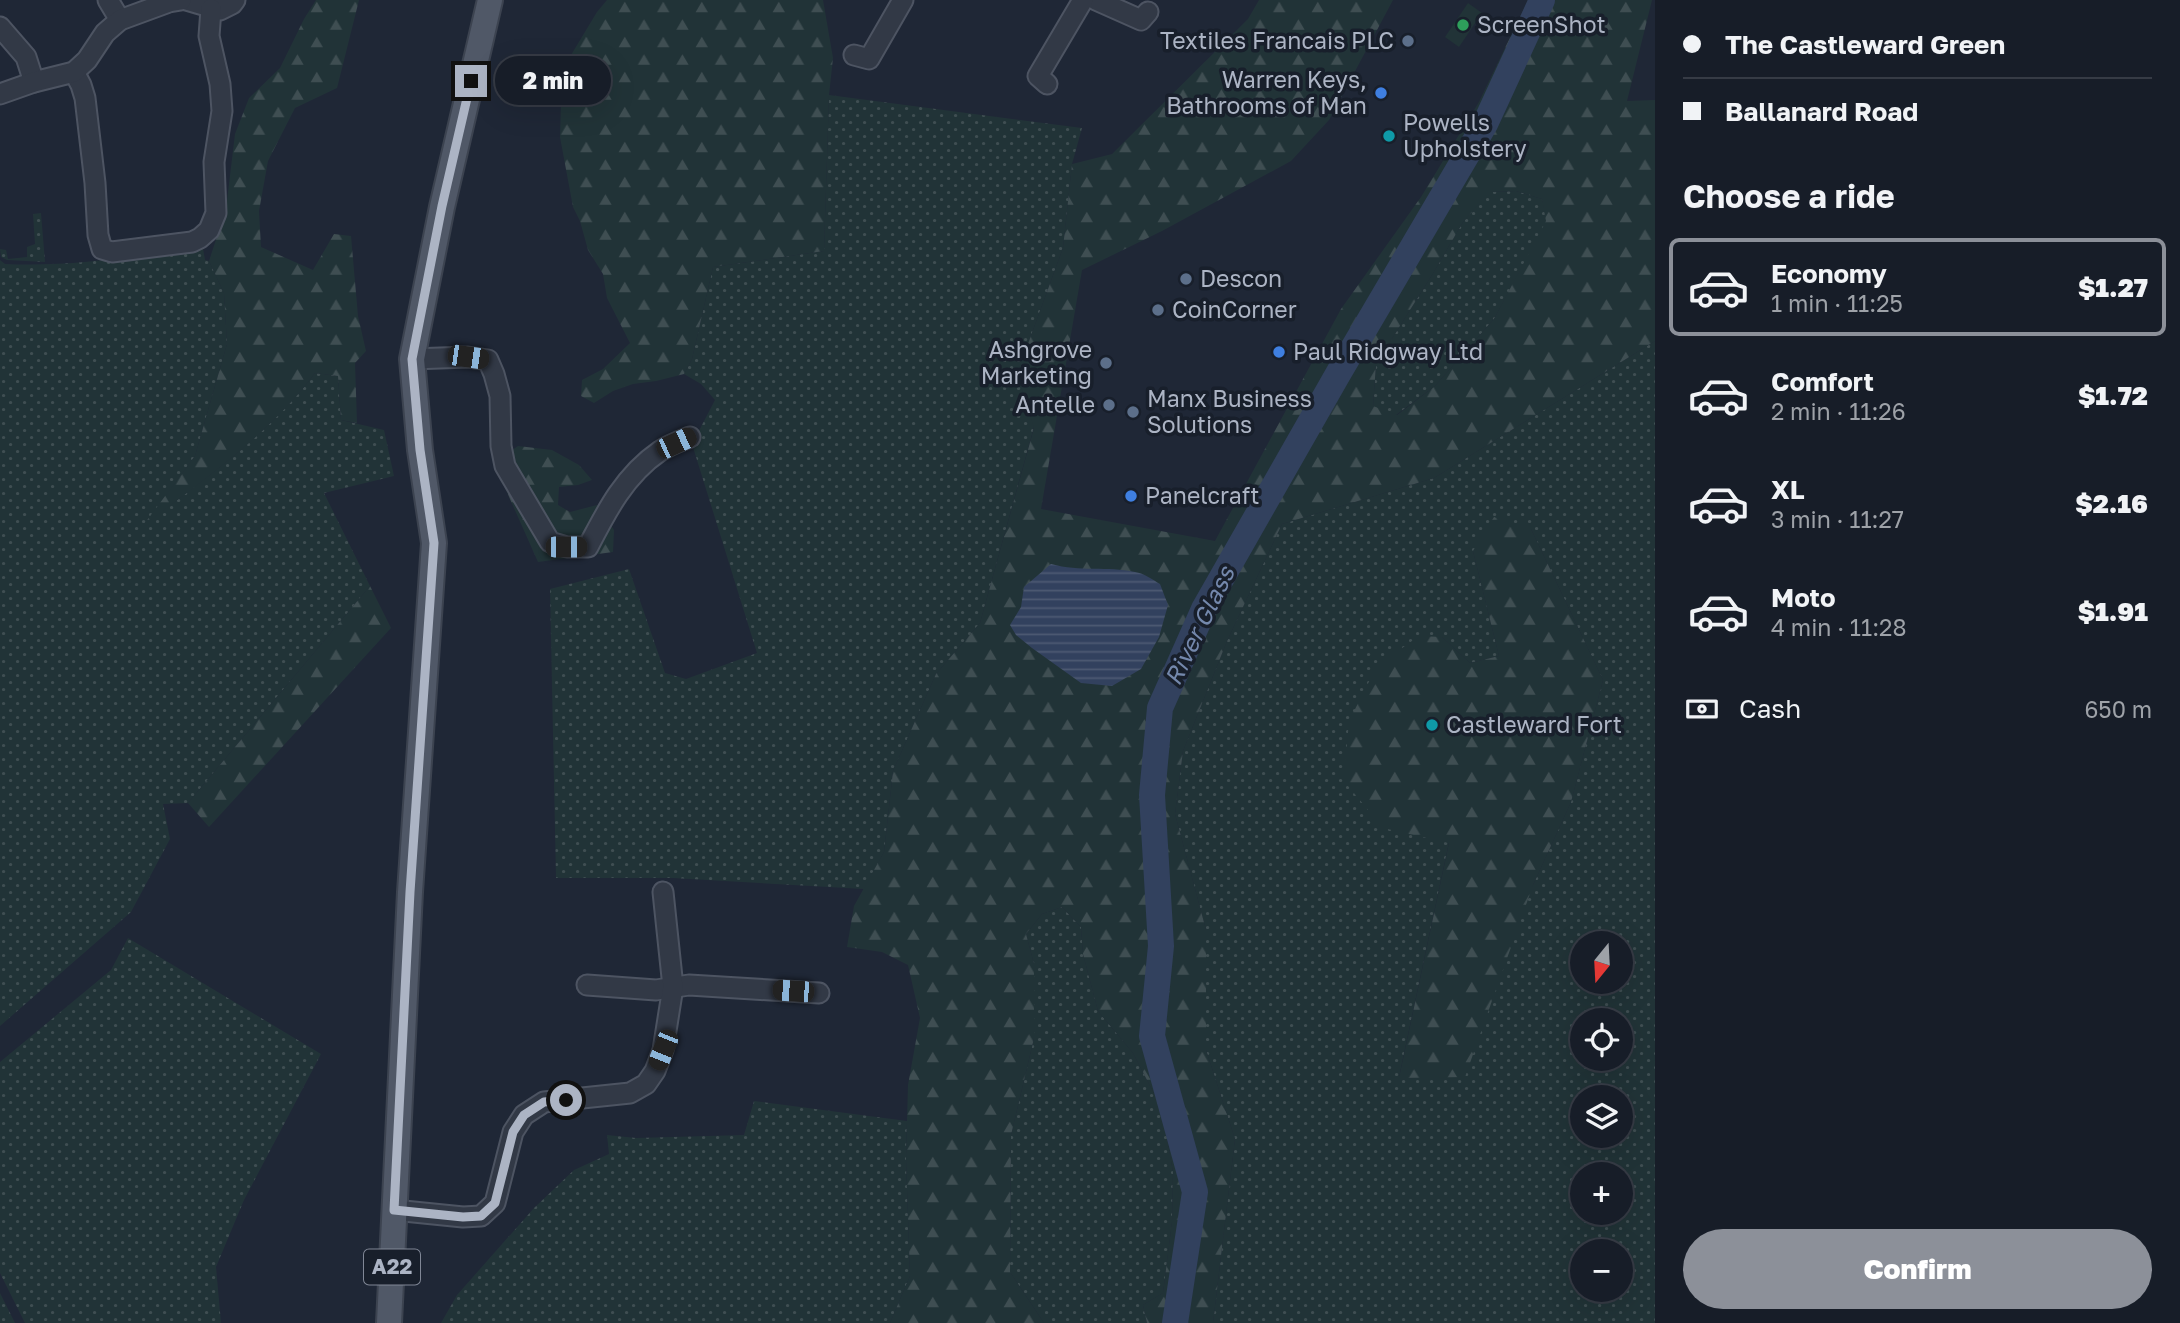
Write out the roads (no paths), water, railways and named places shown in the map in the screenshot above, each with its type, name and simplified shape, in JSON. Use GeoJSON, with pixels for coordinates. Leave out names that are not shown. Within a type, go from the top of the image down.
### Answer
{"type":"FeatureCollection","features":[{"type":"Feature","properties":{"kind":"main road","name":"A22"},"geometry":{"type":"LineString","coordinates":[[389,1323],[410,892],[434,543],[420,450],[412,359],[442,206],[491,0]]}},
{"type":"Feature","properties":{"kind":"street"},"geometry":{"type":"LineString","coordinates":[[108,0],[120,20]]}},
{"type":"Feature","properties":{"kind":"street"},"geometry":{"type":"LineString","coordinates":[[0,94],[74,72],[87,60],[105,33],[120,20],[169,2],[183,0],[220,10],[235,0]]}},
{"type":"Feature","properties":{"kind":"street"},"geometry":{"type":"LineString","coordinates":[[854,55],[869,59],[904,0]]}},
{"type":"Feature","properties":{"kind":"street"},"geometry":{"type":"LineString","coordinates":[[1048,84],[1038,76],[1083,0]]}},
{"type":"Feature","properties":{"kind":"street"},"geometry":{"type":"LineString","coordinates":[[1096,0],[1142,21]]}},
{"type":"Feature","properties":{"kind":"street"},"geometry":{"type":"LineString","coordinates":[[74,72],[82,85],[85,98],[98,235],[102,249],[112,252],[192,242],[209,230],[216,214],[215,162],[222,111],[220,84],[209,36],[211,9]]}},
{"type":"Feature","properties":{"kind":"street"},"geometry":{"type":"LineString","coordinates":[[0,27],[26,57],[34,82]]}},
{"type":"Feature","properties":{"kind":"street"},"geometry":{"type":"LineString","coordinates":[[412,359],[468,357],[488,360],[500,396],[501,446],[505,466],[550,542],[566,547],[588,547],[621,488],[662,450],[690,437]]}},
{"type":"Feature","properties":{"kind":"street"},"geometry":{"type":"LineString","coordinates":[[394,1210],[463,1217],[481,1216],[495,1203],[513,1132],[524,1115],[544,1102],[630,1093],[646,1084],[655,1071],[663,1050],[673,987],[663,892]]}},
{"type":"Feature","properties":{"kind":"street"},"geometry":{"type":"LineString","coordinates":[[587,985],[656,990],[689,985],[819,993]]}},
{"type":"Feature","properties":{"kind":"water"},"geometry":{"type":"Polygon","coordinates":[[[1051,564],[1135,572],[1160,584],[1168,605],[1159,637],[1141,669],[1112,686],[1081,683],[1016,635],[1010,625],[1021,607],[1024,587],[1051,564]]]}},
{"type":"Feature","properties":{"kind":"waterway","name":"River Glass"},"geometry":{"type":"LineString","coordinates":[[1175,1323],[1195,1192],[1152,1036],[1161,946],[1152,795],[1160,708],[1204,609],[1485,124],[1542,0]]}},
{"type":"Feature","properties":{"kind":"place","name":"ScreenShot"},"geometry":{"type":"Point","coordinates":[1463,25]}},
{"type":"Feature","properties":{"kind":"place","name":"Textiles Francais PLC"},"geometry":{"type":"Point","coordinates":[1408,41]}},
{"type":"Feature","properties":{"kind":"place","name":"Warren Keys, Bathrooms of Man"},"geometry":{"type":"Point","coordinates":[1381,93]}},
{"type":"Feature","properties":{"kind":"place","name":"Powells Upholstery"},"geometry":{"type":"Point","coordinates":[1389,136]}},
{"type":"Feature","properties":{"kind":"place","name":"Descon"},"geometry":{"type":"Point","coordinates":[1186,279]}},
{"type":"Feature","properties":{"kind":"place","name":"CoinCorner"},"geometry":{"type":"Point","coordinates":[1158,310]}},
{"type":"Feature","properties":{"kind":"place","name":"Paul Ridgway Ltd"},"geometry":{"type":"Point","coordinates":[1279,352]}},
{"type":"Feature","properties":{"kind":"place","name":"Ashgrove Marketing"},"geometry":{"type":"Point","coordinates":[1106,363]}},
{"type":"Feature","properties":{"kind":"place","name":"Antelle"},"geometry":{"type":"Point","coordinates":[1109,405]}},
{"type":"Feature","properties":{"kind":"place","name":"Manx Business Solutions"},"geometry":{"type":"Point","coordinates":[1133,412]}},
{"type":"Feature","properties":{"kind":"place","name":"Panelcraft"},"geometry":{"type":"Point","coordinates":[1131,496]}},
{"type":"Feature","properties":{"kind":"place","name":"Castleward Fort"},"geometry":{"type":"Point","coordinates":[1432,725]}}]}
